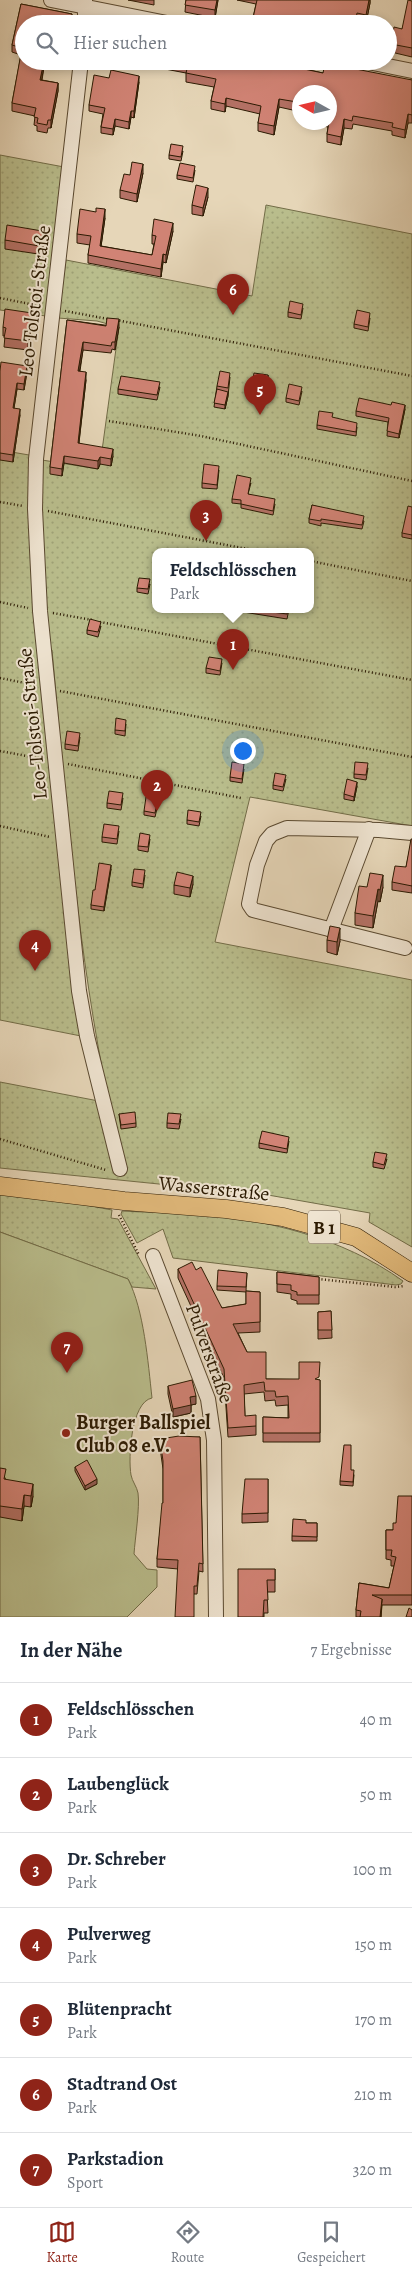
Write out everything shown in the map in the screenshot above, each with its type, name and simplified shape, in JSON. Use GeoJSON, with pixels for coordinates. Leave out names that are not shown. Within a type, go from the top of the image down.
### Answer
{"type":"FeatureCollection","features":[{"type":"Feature","properties":{"kind":"main road","name":"Wasserstraße"},"geometry":{"type":"LineString","coordinates":[[0,1186],[124,1201],[226,1209],[283,1217],[356,1237],[409,1278]]}},
{"type":"Feature","properties":{"kind":"street"},"geometry":{"type":"LineString","coordinates":[[51,0],[85,3],[135,15]]}},
{"type":"Feature","properties":{"kind":"street"},"geometry":{"type":"LineString","coordinates":[[397,68],[412,71]]}},
{"type":"Feature","properties":{"kind":"street","name":"Leo-Tolstoi-Straße"},"geometry":{"type":"LineString","coordinates":[[80,70],[36,460],[35,509],[40,611],[57,762],[78,982],[87,1036],[120,1169]]}},
{"type":"Feature","properties":{"kind":"street"},"geometry":{"type":"LineString","coordinates":[[405,948],[252,910],[249,904],[257,865],[266,841],[272,834],[287,828],[369,829],[412,833]]}},
{"type":"Feature","properties":{"kind":"street"},"geometry":{"type":"LineString","coordinates":[[331,930],[369,829]]}},
{"type":"Feature","properties":{"kind":"street","name":"Pulverstraße"},"geometry":{"type":"LineString","coordinates":[[153,1256],[208,1399],[214,1440],[216,1617]]}},
{"type":"Feature","properties":{"kind":"path"},"geometry":{"type":"LineString","coordinates":[[0,298],[412,376]]}},
{"type":"Feature","properties":{"kind":"path"},"geometry":{"type":"LineString","coordinates":[[109,422],[200,436],[412,481]]}},
{"type":"Feature","properties":{"kind":"path"},"geometry":{"type":"LineString","coordinates":[[0,502],[242,548]]}},
{"type":"Feature","properties":{"kind":"path"},"geometry":{"type":"LineString","coordinates":[[314,562],[412,581]]}},
{"type":"Feature","properties":{"kind":"path"},"geometry":{"type":"LineString","coordinates":[[0,602],[412,680]]}},
{"type":"Feature","properties":{"kind":"path"},"geometry":{"type":"LineString","coordinates":[[0,678],[412,757]]}},
{"type":"Feature","properties":{"kind":"path"},"geometry":{"type":"LineString","coordinates":[[0,751],[241,798]]}},
{"type":"Feature","properties":{"kind":"path"},"geometry":{"type":"LineString","coordinates":[[0,826],[63,840]]}},
{"type":"Feature","properties":{"kind":"path"},"geometry":{"type":"LineString","coordinates":[[0,1139],[109,1171],[120,1169]]}},
{"type":"Feature","properties":{"kind":"path"},"geometry":{"type":"LineString","coordinates":[[119,1214],[140,1256],[153,1256]]}},
{"type":"Feature","properties":{"kind":"path"},"geometry":{"type":"LineString","coordinates":[[313,1278],[395,1288],[400,1287],[409,1278]]}},
{"type":"Feature","properties":{"kind":"green space"},"geometry":{"type":"Polygon","coordinates":[[[0,155],[64,167],[46,316],[0,310],[0,155]]]}},
{"type":"Feature","properties":{"kind":"green space"},"geometry":{"type":"Polygon","coordinates":[[[266,205],[412,234],[412,826],[250,797],[215,942],[412,980],[412,1247],[369,1222],[370,1213],[268,1195],[0,1168],[0,1082],[109,1103],[98,1047],[81,934],[52,650],[39,648],[81,1036],[0,1020],[0,450],[29,455],[42,460],[98,469],[119,327],[97,321],[58,318],[66,260],[252,296],[266,205]]]}},
{"type":"Feature","properties":{"kind":"green space"},"geometry":{"type":"Polygon","coordinates":[[[0,1193],[53,1199],[112,1210],[111,1218],[118,1219],[156,1289],[132,1287],[128,1279],[0,1232],[0,1193]]]}},
{"type":"Feature","properties":{"kind":"green space"},"geometry":{"type":"Polygon","coordinates":[[[122,1211],[191,1213],[247,1220],[275,1226],[329,1242],[355,1253],[403,1281],[401,1284],[396,1285],[173,1258],[163,1229],[137,1243],[121,1214],[122,1211]]]}},
{"type":"Feature","properties":{"kind":"green space","name":"Burger Ballspiel Club 08 e.V."},"geometry":{"type":"Polygon","coordinates":[[[0,1232],[128,1279],[138,1306],[142,1321],[152,1398],[139,1409],[132,1432],[130,1467],[138,1499],[134,1554],[147,1569],[157,1570],[157,1587],[127,1617],[0,1617],[0,1232]]]}},
{"type":"Feature","properties":{"kind":"building"},"geometry":{"type":"Polygon","coordinates":[[[186,0],[217,0],[215,10],[185,5],[186,0]]]}},
{"type":"Feature","properties":{"kind":"building"},"geometry":{"type":"Polygon","coordinates":[[[257,0],[369,0],[366,15],[357,13],[357,15],[254,15],[257,0]]]}},
{"type":"Feature","properties":{"kind":"building"},"geometry":{"type":"Polygon","coordinates":[[[408,0],[412,1],[412,48],[397,45],[397,28],[402,29],[408,0]]]}},
{"type":"Feature","properties":{"kind":"building"},"geometry":{"type":"Polygon","coordinates":[[[21,4],[72,14],[72,15],[19,15],[21,4]]]}},
{"type":"Feature","properties":{"kind":"building"},"geometry":{"type":"Polygon","coordinates":[[[15,31],[15,46],[12,45],[15,31]]]}},
{"type":"Feature","properties":{"kind":"building"},"geometry":{"type":"Polygon","coordinates":[[[18,70],[42,70],[40,80],[58,83],[51,120],[48,120],[47,125],[37,123],[38,118],[34,117],[36,108],[12,103],[18,70]]]}},
{"type":"Feature","properties":{"kind":"building"},"geometry":{"type":"Polygon","coordinates":[[[111,70],[139,76],[134,111],[131,111],[129,122],[115,119],[113,129],[101,127],[105,108],[89,105],[94,75],[109,78],[111,70]]]}},
{"type":"Feature","properties":{"kind":"building"},"geometry":{"type":"Polygon","coordinates":[[[187,70],[309,70],[323,73],[324,70],[361,70],[412,80],[412,115],[408,114],[405,130],[392,127],[393,123],[353,116],[352,121],[344,119],[341,137],[327,134],[328,130],[337,130],[337,85],[292,85],[292,101],[279,99],[274,126],[258,123],[261,106],[226,98],[225,104],[211,101],[216,79],[186,73],[187,70]]]}},
{"type":"Feature","properties":{"kind":"building"},"geometry":{"type":"Polygon","coordinates":[[[171,144],[183,146],[181,157],[169,155],[171,144]]]}},
{"type":"Feature","properties":{"kind":"building"},"geometry":{"type":"Polygon","coordinates":[[[132,162],[143,164],[137,194],[120,190],[124,174],[130,175],[132,162]]]}},
{"type":"Feature","properties":{"kind":"building"},"geometry":{"type":"Polygon","coordinates":[[[180,163],[195,166],[193,178],[177,175],[180,163]]]}},
{"type":"Feature","properties":{"kind":"building"},"geometry":{"type":"Polygon","coordinates":[[[196,185],[208,188],[203,208],[192,205],[196,185]]]}},
{"type":"Feature","properties":{"kind":"building"},"geometry":{"type":"Polygon","coordinates":[[[96,208],[105,209],[100,246],[152,255],[156,236],[152,235],[154,219],[173,223],[166,255],[163,254],[161,269],[88,255],[91,236],[77,234],[80,209],[96,212],[96,208]]]}},
{"type":"Feature","properties":{"kind":"building"},"geometry":{"type":"Polygon","coordinates":[[[7,225],[48,232],[45,247],[5,240],[7,225]]]}},
{"type":"Feature","properties":{"kind":"building"},"geometry":{"type":"Polygon","coordinates":[[[290,301],[303,304],[301,315],[288,312],[290,301]]]}},
{"type":"Feature","properties":{"kind":"building"},"geometry":{"type":"Polygon","coordinates":[[[5,309],[32,313],[28,341],[4,338],[6,328],[3,327],[5,309]]]}},
{"type":"Feature","properties":{"kind":"building"},"geometry":{"type":"Polygon","coordinates":[[[357,310],[370,313],[368,327],[354,324],[357,310]]]}},
{"type":"Feature","properties":{"kind":"building"},"geometry":{"type":"Polygon","coordinates":[[[107,318],[119,319],[115,342],[112,342],[111,346],[83,342],[78,371],[86,372],[78,443],[113,449],[111,459],[100,457],[98,461],[64,456],[62,469],[50,467],[67,320],[106,326],[107,318]]]}},
{"type":"Feature","properties":{"kind":"building"},"geometry":{"type":"Polygon","coordinates":[[[1,362],[27,366],[24,384],[17,383],[13,408],[20,409],[13,455],[0,453],[1,362]]]}},
{"type":"Feature","properties":{"kind":"building"},"geometry":{"type":"Polygon","coordinates":[[[220,371],[230,373],[228,388],[217,386],[220,371]]]}},
{"type":"Feature","properties":{"kind":"building"},"geometry":{"type":"Polygon","coordinates":[[[254,373],[268,375],[266,391],[251,389],[254,373]]]}},
{"type":"Feature","properties":{"kind":"building"},"geometry":{"type":"Polygon","coordinates":[[[121,376],[160,382],[157,395],[118,389],[121,376]]]}},
{"type":"Feature","properties":{"kind":"building"},"geometry":{"type":"Polygon","coordinates":[[[289,384],[302,387],[299,401],[286,398],[289,384]]]}},
{"type":"Feature","properties":{"kind":"building"},"geometry":{"type":"Polygon","coordinates":[[[217,389],[228,392],[225,405],[214,403],[217,389]]]}},
{"type":"Feature","properties":{"kind":"building"},"geometry":{"type":"Polygon","coordinates":[[[359,398],[391,405],[392,402],[405,405],[399,434],[387,431],[389,418],[356,411],[359,398]]]}},
{"type":"Feature","properties":{"kind":"building"},"geometry":{"type":"Polygon","coordinates":[[[319,411],[333,413],[332,417],[357,423],[356,432],[317,425],[319,411]]]}},
{"type":"Feature","properties":{"kind":"building"},"geometry":{"type":"Polygon","coordinates":[[[204,464],[219,466],[217,485],[202,483],[204,464]]]}},
{"type":"Feature","properties":{"kind":"building"},"geometry":{"type":"Polygon","coordinates":[[[237,475],[251,478],[248,494],[275,499],[273,511],[241,504],[241,500],[232,499],[237,475]]]}},
{"type":"Feature","properties":{"kind":"building"},"geometry":{"type":"Polygon","coordinates":[[[312,505],[364,516],[362,525],[309,519],[312,505]]]}},
{"type":"Feature","properties":{"kind":"building"},"geometry":{"type":"Polygon","coordinates":[[[408,506],[412,507],[412,535],[402,533],[408,506]]]}},
{"type":"Feature","properties":{"kind":"building"},"geometry":{"type":"Polygon","coordinates":[[[139,578],[150,579],[148,589],[137,588],[139,578]]]}},
{"type":"Feature","properties":{"kind":"building"},"geometry":{"type":"Polygon","coordinates":[[[90,619],[101,622],[98,632],[87,630],[90,619]]]}},
{"type":"Feature","properties":{"kind":"building"},"geometry":{"type":"Polygon","coordinates":[[[209,657],[222,659],[220,671],[206,668],[209,657]]]}},
{"type":"Feature","properties":{"kind":"building"},"geometry":{"type":"Polygon","coordinates":[[[116,718],[126,720],[125,731],[115,730],[116,718]]]}},
{"type":"Feature","properties":{"kind":"building"},"geometry":{"type":"Polygon","coordinates":[[[67,731],[80,733],[78,746],[65,744],[67,731]]]}},
{"type":"Feature","properties":{"kind":"building"},"geometry":{"type":"Polygon","coordinates":[[[232,762],[244,764],[242,779],[230,777],[232,762]]]}},
{"type":"Feature","properties":{"kind":"building"},"geometry":{"type":"Polygon","coordinates":[[[355,762],[368,763],[366,775],[354,774],[355,762]]]}},
{"type":"Feature","properties":{"kind":"building"},"geometry":{"type":"Polygon","coordinates":[[[275,773],[286,775],[283,787],[273,785],[275,773]]]}},
{"type":"Feature","properties":{"kind":"building"},"geometry":{"type":"Polygon","coordinates":[[[347,779],[357,782],[354,797],[344,794],[347,779]]]}},
{"type":"Feature","properties":{"kind":"building"},"geometry":{"type":"Polygon","coordinates":[[[109,791],[123,793],[121,805],[107,803],[109,791]]]}},
{"type":"Feature","properties":{"kind":"building"},"geometry":{"type":"Polygon","coordinates":[[[146,797],[158,799],[155,813],[144,811],[146,797]]]}},
{"type":"Feature","properties":{"kind":"building"},"geometry":{"type":"Polygon","coordinates":[[[188,810],[201,812],[199,822],[187,820],[188,810]]]}},
{"type":"Feature","properties":{"kind":"building"},"geometry":{"type":"Polygon","coordinates":[[[104,824],[119,826],[117,839],[102,837],[104,824]]]}},
{"type":"Feature","properties":{"kind":"building"},"geometry":{"type":"Polygon","coordinates":[[[140,833],[150,835],[148,847],[138,846],[140,833]]]}},
{"type":"Feature","properties":{"kind":"building"},"geometry":{"type":"Polygon","coordinates":[[[411,839],[412,886],[392,882],[395,866],[406,867],[411,839]]]}},
{"type":"Feature","properties":{"kind":"building"},"geometry":{"type":"Polygon","coordinates":[[[99,863],[111,865],[104,907],[91,905],[99,863]]]}},
{"type":"Feature","properties":{"kind":"building"},"geometry":{"type":"Polygon","coordinates":[[[134,869],[145,870],[143,884],[132,882],[134,869]]]}},
{"type":"Feature","properties":{"kind":"building"},"geometry":{"type":"Polygon","coordinates":[[[177,872],[193,876],[190,888],[174,885],[177,872]]]}},
{"type":"Feature","properties":{"kind":"building"},"geometry":{"type":"Polygon","coordinates":[[[370,873],[383,875],[380,890],[378,889],[373,916],[355,913],[359,886],[367,887],[370,873]]]}},
{"type":"Feature","properties":{"kind":"building"},"geometry":{"type":"Polygon","coordinates":[[[330,926],[340,928],[337,942],[327,940],[330,926]]]}},
{"type":"Feature","properties":{"kind":"building"},"geometry":{"type":"Polygon","coordinates":[[[135,1112],[136,1123],[121,1125],[119,1114],[135,1112]]]}},
{"type":"Feature","properties":{"kind":"building"},"geometry":{"type":"Polygon","coordinates":[[[168,1113],[181,1114],[179,1124],[167,1123],[168,1113]]]}},
{"type":"Feature","properties":{"kind":"building"},"geometry":{"type":"Polygon","coordinates":[[[262,1131],[289,1137],[287,1149],[259,1143],[262,1131]]]}},
{"type":"Feature","properties":{"kind":"building"},"geometry":{"type":"Polygon","coordinates":[[[375,1152],[387,1154],[384,1165],[373,1162],[375,1152]]]}},
{"type":"Feature","properties":{"kind":"building"},"geometry":{"type":"Polygon","coordinates":[[[192,1262],[196,1270],[201,1267],[222,1308],[246,1304],[246,1291],[260,1292],[260,1322],[233,1324],[247,1352],[266,1352],[266,1379],[299,1379],[299,1362],[320,1362],[319,1377],[315,1379],[320,1380],[320,1433],[263,1433],[263,1417],[289,1418],[288,1396],[276,1397],[275,1391],[265,1391],[264,1382],[244,1385],[245,1416],[256,1415],[256,1426],[228,1428],[224,1369],[178,1269],[192,1262]]]}},
{"type":"Feature","properties":{"kind":"building"},"geometry":{"type":"Polygon","coordinates":[[[218,1270],[247,1273],[246,1287],[217,1286],[218,1270]]]}},
{"type":"Feature","properties":{"kind":"building"},"geometry":{"type":"Polygon","coordinates":[[[277,1272],[319,1277],[319,1295],[297,1295],[297,1292],[291,1290],[291,1285],[277,1284],[277,1272]]]}},
{"type":"Feature","properties":{"kind":"building"},"geometry":{"type":"Polygon","coordinates":[[[331,1311],[332,1330],[318,1330],[318,1312],[331,1311]]]}},
{"type":"Feature","properties":{"kind":"building"},"geometry":{"type":"Polygon","coordinates":[[[192,1380],[196,1396],[190,1397],[191,1405],[173,1409],[168,1386],[192,1380]]]}},
{"type":"Feature","properties":{"kind":"building"},"geometry":{"type":"Polygon","coordinates":[[[179,1436],[200,1437],[203,1564],[199,1563],[197,1586],[194,1586],[194,1617],[175,1617],[178,1560],[157,1559],[163,1503],[163,1461],[160,1439],[179,1436]]]}},
{"type":"Feature","properties":{"kind":"building"},"geometry":{"type":"Polygon","coordinates":[[[344,1445],[351,1445],[351,1470],[354,1470],[353,1482],[340,1481],[344,1445]]]}},
{"type":"Feature","properties":{"kind":"building"},"geometry":{"type":"Polygon","coordinates":[[[87,1460],[97,1479],[85,1486],[75,1467],[87,1460]]]}},
{"type":"Feature","properties":{"kind":"building"},"geometry":{"type":"Polygon","coordinates":[[[0,1468],[6,1469],[4,1479],[33,1484],[31,1496],[24,1495],[22,1509],[0,1506],[0,1468]]]}},
{"type":"Feature","properties":{"kind":"building"},"geometry":{"type":"Polygon","coordinates":[[[245,1479],[268,1479],[268,1513],[242,1514],[245,1479]]]}},
{"type":"Feature","properties":{"kind":"building"},"geometry":{"type":"Polygon","coordinates":[[[398,1496],[412,1496],[412,1595],[372,1595],[382,1599],[380,1617],[360,1617],[361,1611],[356,1610],[359,1583],[389,1588],[396,1557],[391,1556],[392,1550],[386,1550],[386,1530],[393,1530],[393,1523],[396,1523],[398,1496]]]}},
{"type":"Feature","properties":{"kind":"building"},"geometry":{"type":"Polygon","coordinates":[[[293,1519],[306,1520],[306,1523],[317,1523],[317,1537],[292,1536],[293,1519]]]}},
{"type":"Feature","properties":{"kind":"building"},"geometry":{"type":"Polygon","coordinates":[[[238,1569],[275,1569],[275,1580],[267,1580],[268,1600],[264,1600],[263,1617],[238,1617],[238,1569]]]}},
{"type":"Feature","properties":{"kind":"building"},"geometry":{"type":"Polygon","coordinates":[[[409,1608],[412,1610],[412,1617],[406,1617],[409,1608]]]}},
{"type":"Feature","properties":{"kind":"place","name":"Stadtrand Ost"},"geometry":{"type":"Point","coordinates":[233,315]}},
{"type":"Feature","properties":{"kind":"place","name":"Blütenpracht"},"geometry":{"type":"Point","coordinates":[260,415]}},
{"type":"Feature","properties":{"kind":"place","name":"Dr. Schreber"},"geometry":{"type":"Point","coordinates":[206,541]}},
{"type":"Feature","properties":{"kind":"place","name":"Feldschlösschen"},"geometry":{"type":"Point","coordinates":[233,670]}},
{"type":"Feature","properties":{"kind":"place","name":"Laubenglück"},"geometry":{"type":"Point","coordinates":[157,811]}},
{"type":"Feature","properties":{"kind":"place","name":"Pulverweg"},"geometry":{"type":"Point","coordinates":[35,971]}},
{"type":"Feature","properties":{"kind":"place","name":"Parkstadion"},"geometry":{"type":"Point","coordinates":[67,1373]}},
{"type":"Feature","properties":{"kind":"place","name":"Burger Ballspiel Club 08 e.V."},"geometry":{"type":"Point","coordinates":[66,1433]}}]}
